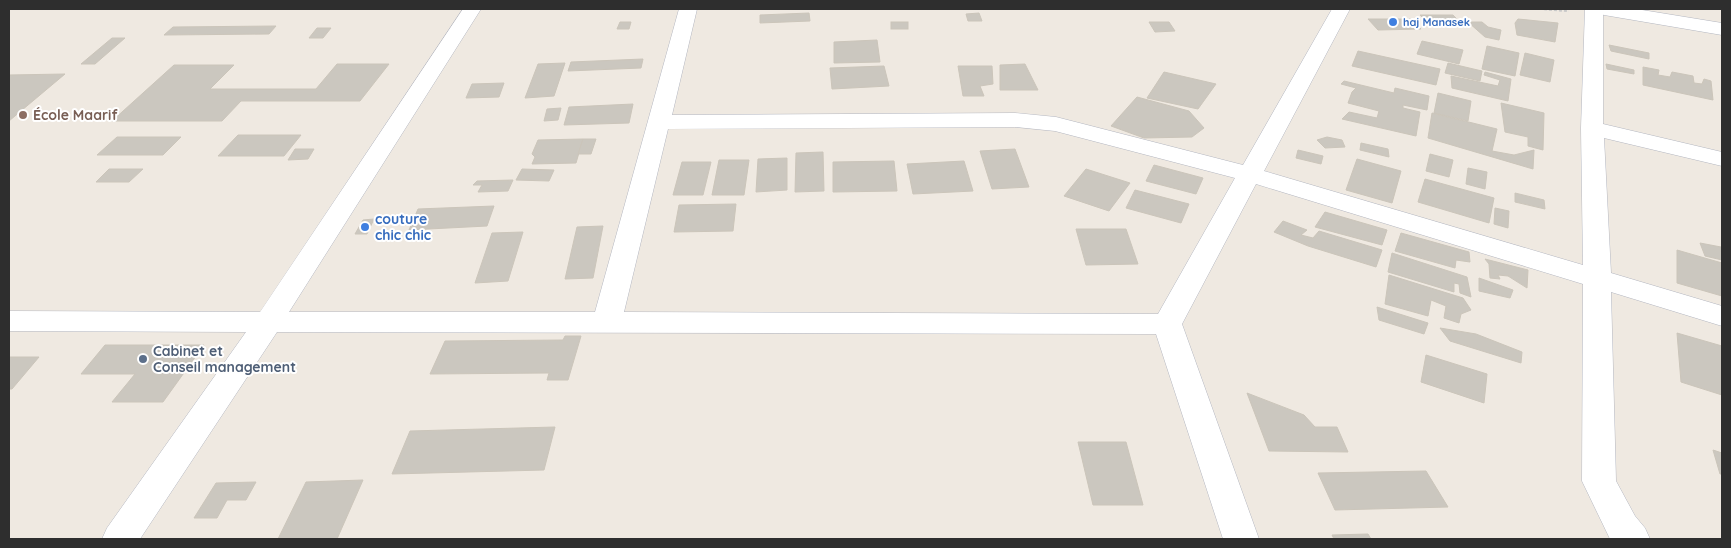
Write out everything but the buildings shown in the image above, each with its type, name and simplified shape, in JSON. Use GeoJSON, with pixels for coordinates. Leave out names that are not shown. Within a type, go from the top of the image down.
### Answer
{"type":"FeatureCollection","features":[{"type":"Feature","properties":{"kind":"street"},"geometry":{"type":"LineString","coordinates":[[120,539],[268,322],[472,9]]}},
{"type":"Feature","properties":{"kind":"street"},"geometry":{"type":"LineString","coordinates":[[607,322],[688,9]]}},
{"type":"Feature","properties":{"kind":"street"},"geometry":{"type":"LineString","coordinates":[[1241,539],[1167,324],[1341,9]]}},
{"type":"Feature","properties":{"kind":"street"},"geometry":{"type":"LineString","coordinates":[[1594,9],[1592,128],[1598,280],[1599,481],[1622,527],[1632,539]]}},
{"type":"Feature","properties":{"kind":"street"},"geometry":{"type":"LineString","coordinates":[[1604,9],[1722,29]]}},
{"type":"Feature","properties":{"kind":"street"},"geometry":{"type":"LineString","coordinates":[[1674,9],[1722,17]]}},
{"type":"Feature","properties":{"kind":"street"},"geometry":{"type":"LineString","coordinates":[[659,122],[1035,121],[1056,124],[1250,175],[1722,316]]}},
{"type":"Feature","properties":{"kind":"street"},"geometry":{"type":"LineString","coordinates":[[1592,128],[1722,159]]}},
{"type":"Feature","properties":{"kind":"street"},"geometry":{"type":"LineString","coordinates":[[9,321],[1167,324]]}},
{"type":"Feature","properties":{"kind":"place","name":"haj Manasek"},"geometry":{"type":"Point","coordinates":[1393,22]}},
{"type":"Feature","properties":{"kind":"place","name":"École Maarif"},"geometry":{"type":"Point","coordinates":[23,115]}},
{"type":"Feature","properties":{"kind":"place","name":"couture chic chic"},"geometry":{"type":"Point","coordinates":[365,227]}},
{"type":"Feature","properties":{"kind":"place","name":"Cabinet et Conseil management"},"geometry":{"type":"Point","coordinates":[143,359]}}]}
